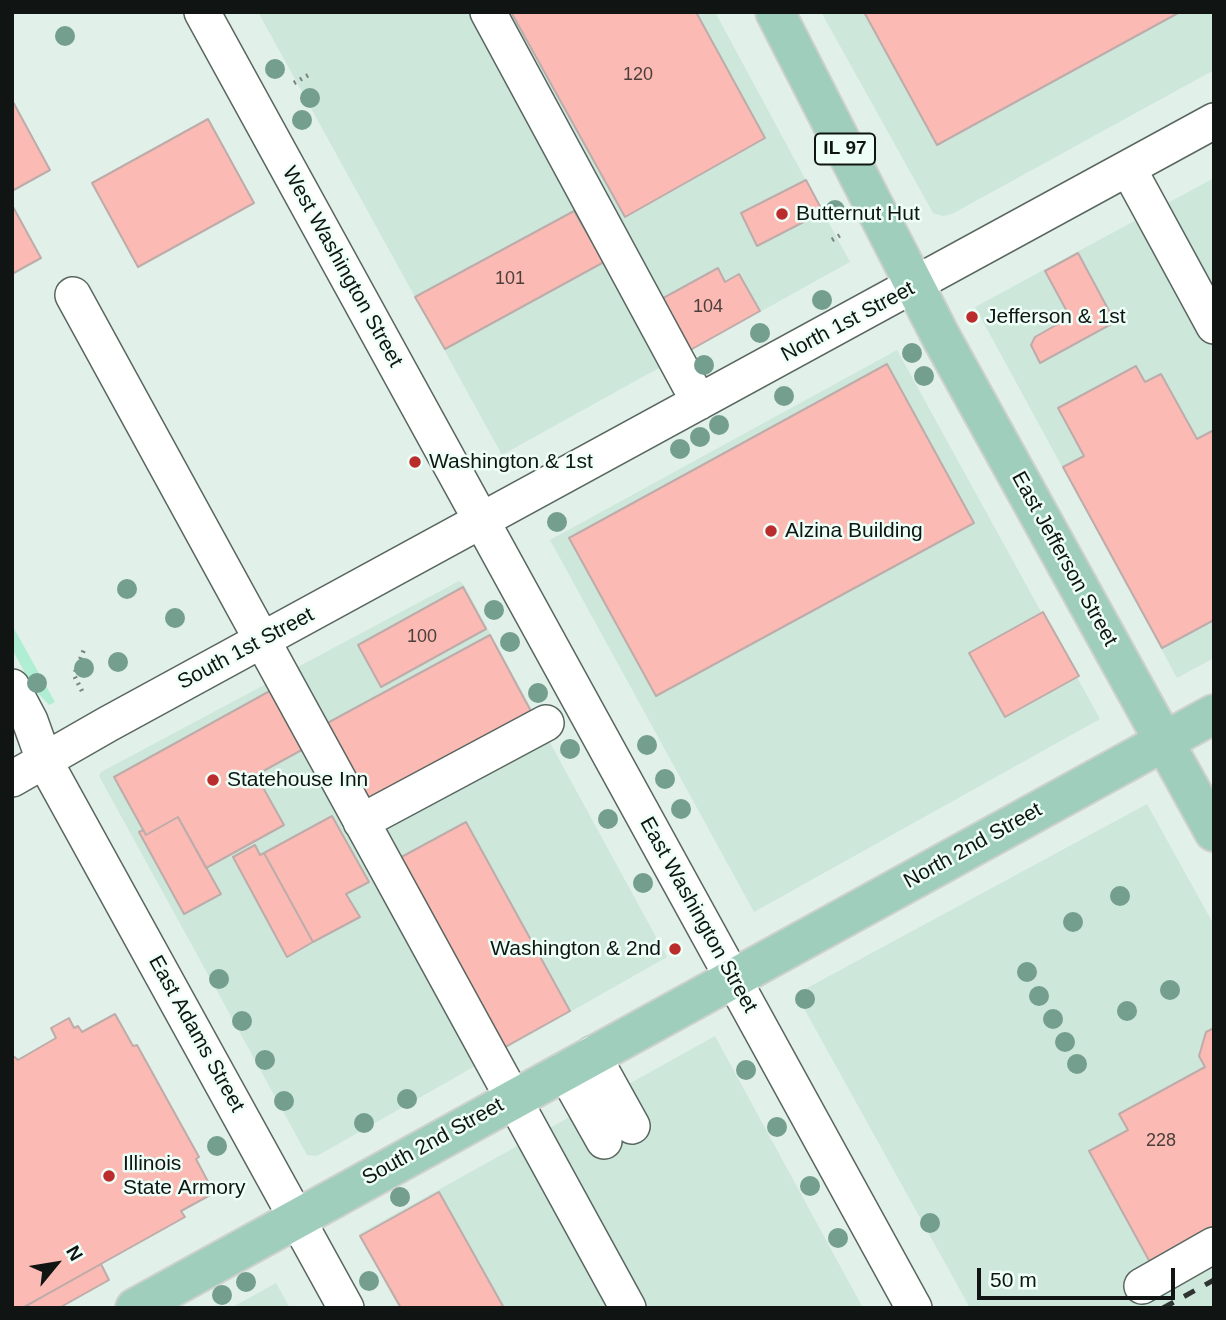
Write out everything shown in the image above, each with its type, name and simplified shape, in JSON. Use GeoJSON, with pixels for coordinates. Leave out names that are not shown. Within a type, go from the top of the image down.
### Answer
{"type":"FeatureCollection","features":[{"type":"Feature","properties":{"kind":"main road","name":"IL 97"},"geometry":{"type":"LineString","coordinates":[[775,12],[915,286]]}},
{"type":"Feature","properties":{"kind":"main road","name":"East Jefferson Street"},"geometry":{"type":"LineString","coordinates":[[915,286],[1214,832]]}},
{"type":"Feature","properties":{"kind":"main road","name":"North 2nd Street"},"geometry":{"type":"LineString","coordinates":[[733,978],[1214,714]]}},
{"type":"Feature","properties":{"kind":"main road","name":"South 2nd Street"},"geometry":{"type":"LineString","coordinates":[[135,1308],[733,978]]}},
{"type":"Feature","properties":{"kind":"street","name":"West Washington Street"},"geometry":{"type":"LineString","coordinates":[[202,12],[482,522]]}},
{"type":"Feature","properties":{"kind":"street"},"geometry":{"type":"LineString","coordinates":[[488,12],[699,402]]}},
{"type":"Feature","properties":{"kind":"street","name":"North 1st Street"},"geometry":{"type":"LineString","coordinates":[[482,522],[1214,121]]}},
{"type":"Feature","properties":{"kind":"street"},"geometry":{"type":"LineString","coordinates":[[1128,168],[1214,326]]}},
{"type":"Feature","properties":{"kind":"street"},"geometry":{"type":"LineString","coordinates":[[73,295],[628,1308]]}},
{"type":"Feature","properties":{"kind":"street","name":"South 1st Street"},"geometry":{"type":"LineString","coordinates":[[12,779],[482,522]]}},
{"type":"Feature","properties":{"kind":"street","name":"East Washington Street"},"geometry":{"type":"LineString","coordinates":[[482,522],[914,1308]]}},
{"type":"Feature","properties":{"kind":"street","name":"East Adams Street"},"geometry":{"type":"LineString","coordinates":[[12,687],[30,720],[44,760],[346,1308]]}},
{"type":"Feature","properties":{"kind":"street"},"geometry":{"type":"LineString","coordinates":[[361,822],[546,723]]}},
{"type":"Feature","properties":{"kind":"street"},"geometry":{"type":"LineString","coordinates":[[578,1062],[618,1134]]}},
{"type":"Feature","properties":{"kind":"street"},"geometry":{"type":"LineString","coordinates":[[1142,1286],[1214,1245]]}},
{"type":"Feature","properties":{"kind":"path"},"geometry":{"type":"LineString","coordinates":[[294,83],[312,73]]}},
{"type":"Feature","properties":{"kind":"path"},"geometry":{"type":"LineString","coordinates":[[832,240],[842,234]]}},
{"type":"Feature","properties":{"kind":"path"},"geometry":{"type":"LineString","coordinates":[[82,691],[74,675],[85,647]]}},
{"type":"Feature","properties":{"kind":"shaded area"},"geometry":{"type":"Polygon","coordinates":[[[258,12],[715,12],[850,262],[502,455],[258,12]]]}},
{"type":"Feature","properties":{"kind":"shaded area"},"geometry":{"type":"Polygon","coordinates":[[[821,12],[1214,12],[1214,70],[952,214],[943,216],[933,213],[821,12]]]}},
{"type":"Feature","properties":{"kind":"shaded area"},"geometry":{"type":"Polygon","coordinates":[[[1214,178],[1214,658],[1177,678],[975,307],[1214,178]]]}},
{"type":"Feature","properties":{"kind":"shaded area"},"geometry":{"type":"Polygon","coordinates":[[[897,350],[1100,719],[754,912],[550,540],[897,350]]]}},
{"type":"Feature","properties":{"kind":"shaded area"},"geometry":{"type":"Polygon","coordinates":[[[459,581],[464,585],[667,957],[317,1156],[307,1155],[99,776],[101,772],[459,581]]]}},
{"type":"Feature","properties":{"kind":"shaded area"},"geometry":{"type":"Polygon","coordinates":[[[1147,804],[1214,925],[1214,1308],[970,1308],[796,994],[1147,804]]]}},
{"type":"Feature","properties":{"kind":"shaded area"},"geometry":{"type":"Polygon","coordinates":[[[715,1036],[863,1308],[399,1308],[359,1234],[715,1036]]]}},
{"type":"Feature","properties":{"kind":"shaded area"},"geometry":{"type":"Polygon","coordinates":[[[276,1283],[290,1308],[231,1308],[276,1283]]]}},
{"type":"Feature","properties":{"kind":"green space"},"geometry":{"type":"Polygon","coordinates":[[[12,625],[55,702],[49,705],[34,689],[12,649],[12,625]]]}},
{"type":"Feature","properties":{"kind":"building"},"geometry":{"type":"Polygon","coordinates":[[[511,12],[696,12],[765,138],[625,217],[511,12]]]}},
{"type":"Feature","properties":{"kind":"building"},"geometry":{"type":"Polygon","coordinates":[[[864,12],[1180,12],[937,145],[864,12]]]}},
{"type":"Feature","properties":{"kind":"building"},"geometry":{"type":"Polygon","coordinates":[[[12,100],[50,170],[12,191],[12,100]]]}},
{"type":"Feature","properties":{"kind":"building"},"geometry":{"type":"Polygon","coordinates":[[[208,119],[254,203],[138,267],[92,183],[208,119]]]}},
{"type":"Feature","properties":{"kind":"building"},"geometry":{"type":"Polygon","coordinates":[[[806,180],[823,212],[757,246],[741,213],[806,180]]]}},
{"type":"Feature","properties":{"kind":"building"},"geometry":{"type":"Polygon","coordinates":[[[12,205],[41,258],[12,274],[12,205]]]}},
{"type":"Feature","properties":{"kind":"building"},"geometry":{"type":"Polygon","coordinates":[[[574,211],[604,262],[445,349],[415,297],[574,211]]]}},
{"type":"Feature","properties":{"kind":"building"},"geometry":{"type":"Polygon","coordinates":[[[1078,253],[1115,322],[1040,363],[1031,345],[1035,337],[1070,317],[1045,271],[1078,253]]]}},
{"type":"Feature","properties":{"kind":"building"},"geometry":{"type":"Polygon","coordinates":[[[718,268],[725,282],[739,274],[760,311],[685,353],[656,302],[718,268]]]}},
{"type":"Feature","properties":{"kind":"building","name":"Alzina Building"},"geometry":{"type":"Polygon","coordinates":[[[887,364],[974,523],[656,696],[569,538],[887,364]]]}},
{"type":"Feature","properties":{"kind":"building"},"geometry":{"type":"Polygon","coordinates":[[[1136,366],[1145,382],[1161,374],[1197,439],[1214,430],[1214,620],[1162,648],[1063,467],[1084,456],[1058,408],[1136,366]]]}},
{"type":"Feature","properties":{"kind":"building"},"geometry":{"type":"Polygon","coordinates":[[[463,587],[486,629],[381,687],[358,645],[463,587]]]}},
{"type":"Feature","properties":{"kind":"building"},"geometry":{"type":"Polygon","coordinates":[[[1043,612],[1079,676],[1005,717],[969,653],[1043,612]]]}},
{"type":"Feature","properties":{"kind":"building"},"geometry":{"type":"Polygon","coordinates":[[[490,635],[533,715],[364,807],[320,727],[490,635]]]}},
{"type":"Feature","properties":{"kind":"building"},"geometry":{"type":"Polygon","coordinates":[[[277,687],[309,746],[256,775],[284,825],[206,868],[178,817],[146,835],[114,777],[277,687]]]}},
{"type":"Feature","properties":{"kind":"building"},"geometry":{"type":"Polygon","coordinates":[[[332,816],[369,882],[346,894],[360,917],[313,942],[264,853],[332,816]]]}},
{"type":"Feature","properties":{"kind":"building"},"geometry":{"type":"Polygon","coordinates":[[[178,817],[221,894],[184,914],[139,832],[143,830],[146,835],[178,817]]]}},
{"type":"Feature","properties":{"kind":"building"},"geometry":{"type":"Polygon","coordinates":[[[466,822],[570,1011],[498,1051],[394,861],[466,822]]]}},
{"type":"Feature","properties":{"kind":"building"},"geometry":{"type":"Polygon","coordinates":[[[255,845],[260,855],[264,853],[313,942],[287,957],[233,857],[255,845]]]}},
{"type":"Feature","properties":{"kind":"building","name":"Illinois State Armory"},"geometry":{"type":"Polygon","coordinates":[[[115,1014],[133,1046],[137,1045],[199,1157],[196,1159],[214,1193],[181,1211],[185,1217],[22,1308],[12,1308],[12,1055],[18,1060],[56,1038],[51,1028],[69,1018],[74,1028],[78,1026],[82,1032],[115,1014]]]}},
{"type":"Feature","properties":{"kind":"building"},"geometry":{"type":"Polygon","coordinates":[[[1214,1028],[1214,1230],[1151,1264],[1089,1151],[1128,1130],[1119,1114],[1205,1067],[1199,1056],[1206,1032],[1214,1028]]]}},
{"type":"Feature","properties":{"kind":"building"},"geometry":{"type":"Polygon","coordinates":[[[439,1192],[504,1308],[401,1308],[360,1236],[439,1192]]]}},
{"type":"Feature","properties":{"kind":"building"},"geometry":{"type":"Polygon","coordinates":[[[101,1264],[109,1280],[59,1308],[29,1308],[28,1305],[101,1264]]]}},
{"type":"Feature","properties":{"kind":"railway"},"geometry":{"type":"LineString","coordinates":[[1163,1308],[1214,1280]]}},
{"type":"Feature","properties":{"kind":"place","name":"Butternut Hut"},"geometry":{"type":"Point","coordinates":[782,214]}},
{"type":"Feature","properties":{"kind":"place","name":"Jefferson & 1st"},"geometry":{"type":"Point","coordinates":[972,317]}},
{"type":"Feature","properties":{"kind":"place","name":"Washington & 1st"},"geometry":{"type":"Point","coordinates":[415,462]}},
{"type":"Feature","properties":{"kind":"place","name":"Alzina Building"},"geometry":{"type":"Point","coordinates":[771,531]}},
{"type":"Feature","properties":{"kind":"place","name":"Statehouse Inn"},"geometry":{"type":"Point","coordinates":[213,780]}},
{"type":"Feature","properties":{"kind":"place","name":"Washington & 2nd"},"geometry":{"type":"Point","coordinates":[675,949]}},
{"type":"Feature","properties":{"kind":"place","name":"Illinois State Armory"},"geometry":{"type":"Point","coordinates":[109,1176]}}]}
